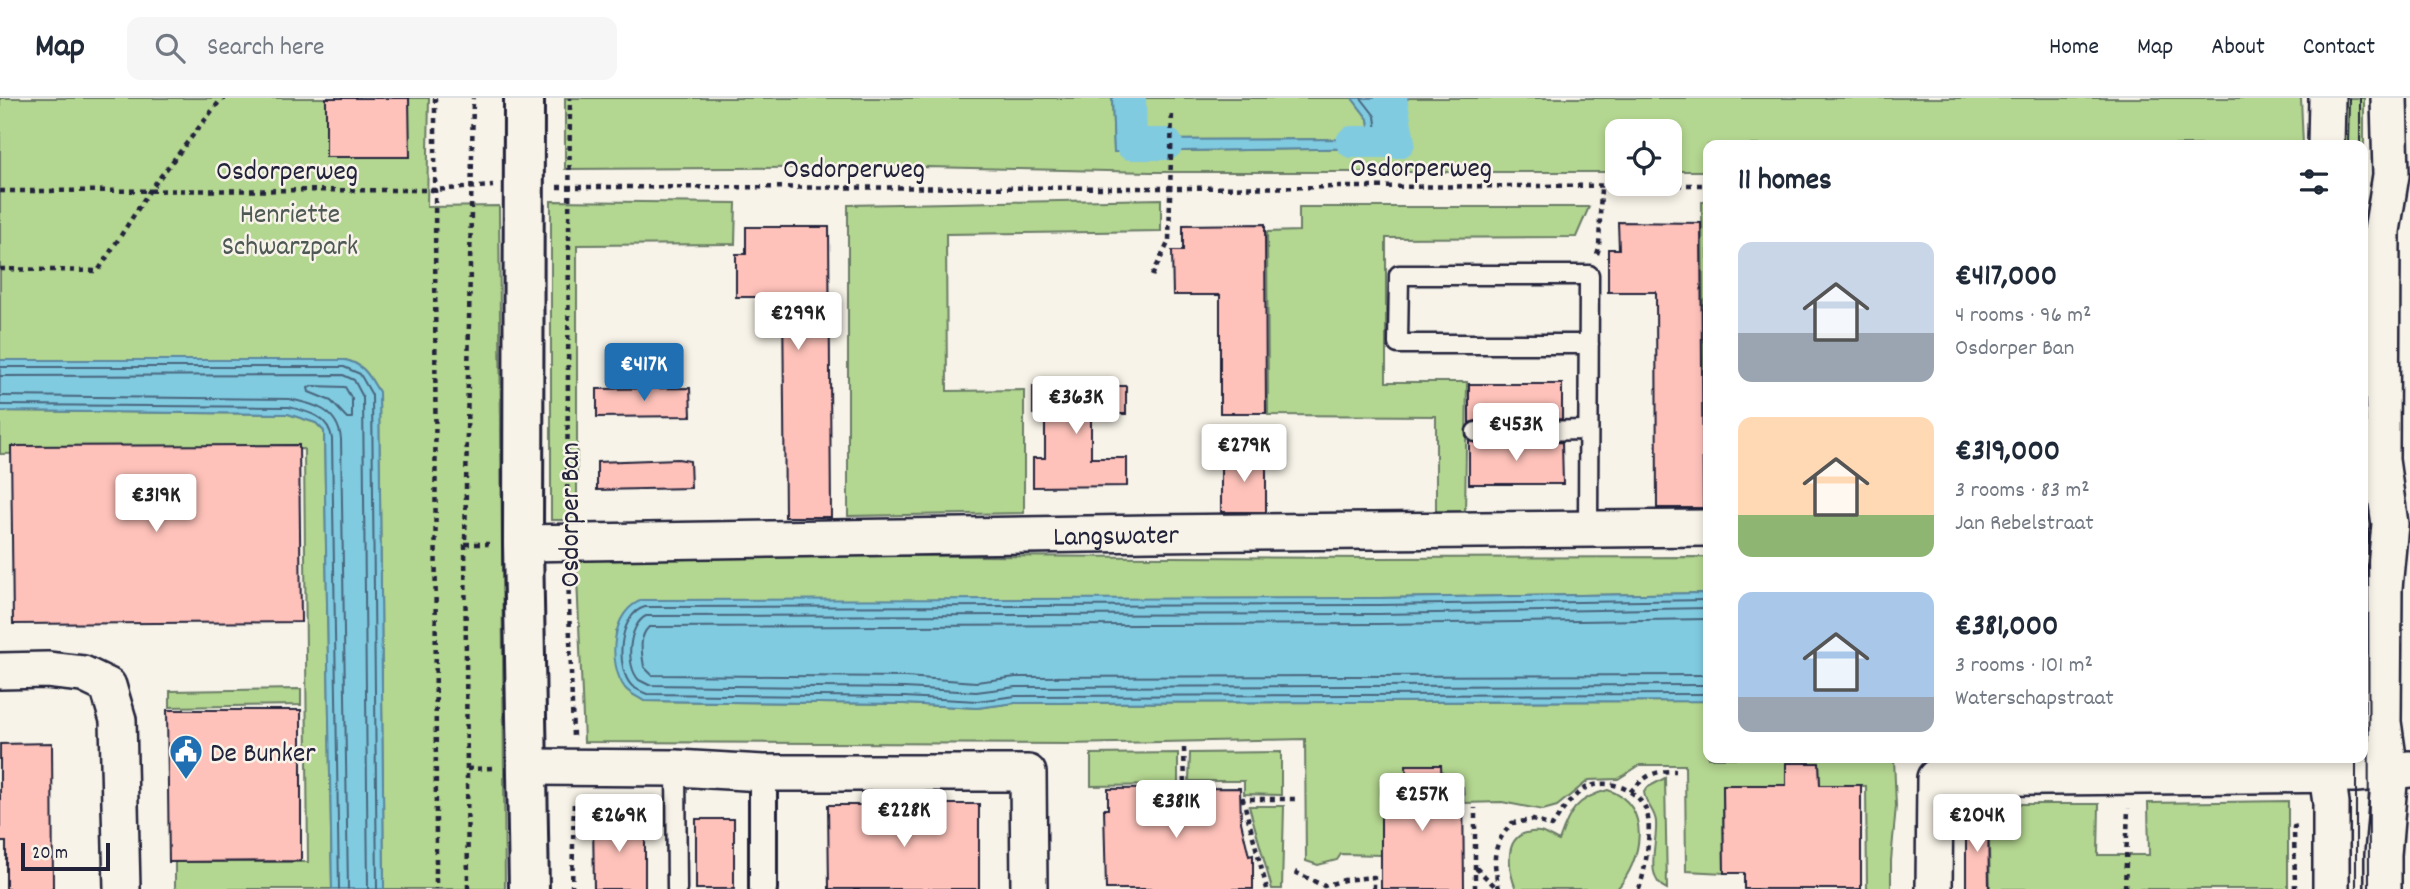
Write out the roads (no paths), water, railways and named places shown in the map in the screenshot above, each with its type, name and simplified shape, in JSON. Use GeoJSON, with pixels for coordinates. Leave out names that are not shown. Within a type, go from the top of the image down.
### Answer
{"type":"FeatureCollection","features":[{"type":"Feature","properties":{"kind":"street","name":"Osdorper Ban"},"geometry":{"type":"LineString","coordinates":[[524,98],[523,543],[529,889]]}},
{"type":"Feature","properties":{"kind":"street"},"geometry":{"type":"LineString","coordinates":[[2326,140],[2327,98]]}},
{"type":"Feature","properties":{"kind":"street"},"geometry":{"type":"LineString","coordinates":[[2383,889],[2383,855],[2400,770],[2383,722],[2387,524],[2381,460],[2382,231],[2391,175],[2389,98]]}},
{"type":"Feature","properties":{"kind":"street","name":"Langswater"},"geometry":{"type":"LineString","coordinates":[[523,543],[1703,528]]}},
{"type":"Feature","properties":{"kind":"street"},"geometry":{"type":"LineString","coordinates":[[0,671],[47,670],[83,674],[108,686],[118,720],[122,889]]}},
{"type":"Feature","properties":{"kind":"street"},"geometry":{"type":"LineString","coordinates":[[1934,889],[1935,778],[2129,777],[2328,766],[2400,770]]}},
{"type":"Feature","properties":{"kind":"street"},"geometry":{"type":"LineString","coordinates":[[2328,766],[2331,889]]}},
{"type":"Feature","properties":{"kind":"street"},"geometry":{"type":"LineString","coordinates":[[528,767],[676,768],[763,773],[1028,773],[1029,889]]}},
{"type":"Feature","properties":{"kind":"street"},"geometry":{"type":"LineString","coordinates":[[763,773],[763,889]]}},
{"type":"Feature","properties":{"kind":"lane"},"geometry":{"type":"LineString","coordinates":[[1588,531],[1588,430],[1589,344],[1589,275],[1399,275],[1398,344],[1589,344]]}},
{"type":"Feature","properties":{"kind":"lane"},"geometry":{"type":"LineString","coordinates":[[1476,432],[1588,430]]}},
{"type":"Feature","properties":{"kind":"lane"},"geometry":{"type":"LineString","coordinates":[[676,768],[677,889]]}},
{"type":"Feature","properties":{"kind":"water"},"geometry":{"type":"Polygon","coordinates":[[[1112,98],[1129,98],[1131,140],[1371,139],[1368,119],[1352,98],[1409,98],[1399,108],[1391,143],[1387,148],[1114,152],[1112,98]]]}},
{"type":"Feature","properties":{"kind":"water"},"geometry":{"type":"Polygon","coordinates":[[[0,360],[345,360],[357,364],[369,376],[379,392],[384,889],[332,889],[324,431],[316,423],[288,414],[0,411],[0,360]]]}},
{"type":"Feature","properties":{"kind":"water"},"geometry":{"type":"Polygon","coordinates":[[[1703,593],[1703,701],[1015,703],[977,708],[904,704],[644,701],[625,688],[619,678],[614,652],[618,625],[624,614],[632,605],[643,600],[1379,598],[1703,593]]]}},
{"type":"Feature","properties":{"kind":"waterway"},"geometry":{"type":"LineString","coordinates":[[1130,98],[1131,144],[1167,144]]}},
{"type":"Feature","properties":{"kind":"waterway"},"geometry":{"type":"LineString","coordinates":[[1352,142],[1399,142],[1391,98]]}},
{"type":"Feature","properties":{"kind":"tram line"},"geometry":{"type":"LineString","coordinates":[[2348,140],[2349,98]]}},
{"type":"Feature","properties":{"kind":"tram line"},"geometry":{"type":"LineString","coordinates":[[2360,98],[2360,140]]}},
{"type":"Feature","properties":{"kind":"tram line"},"geometry":{"type":"LineString","coordinates":[[2368,524],[2369,889]]}},
{"type":"Feature","properties":{"kind":"tram line"},"geometry":{"type":"LineString","coordinates":[[2356,763],[2356,889]]}},
{"type":"Feature","properties":{"kind":"place","name":"De Bunker"},"geometry":{"type":"Point","coordinates":[186,781]}},
{"type":"Feature","properties":{"kind":"park label","name":"Henriette Schwarzpark"},"geometry":{"type":"Point","coordinates":[290,228]}}]}
